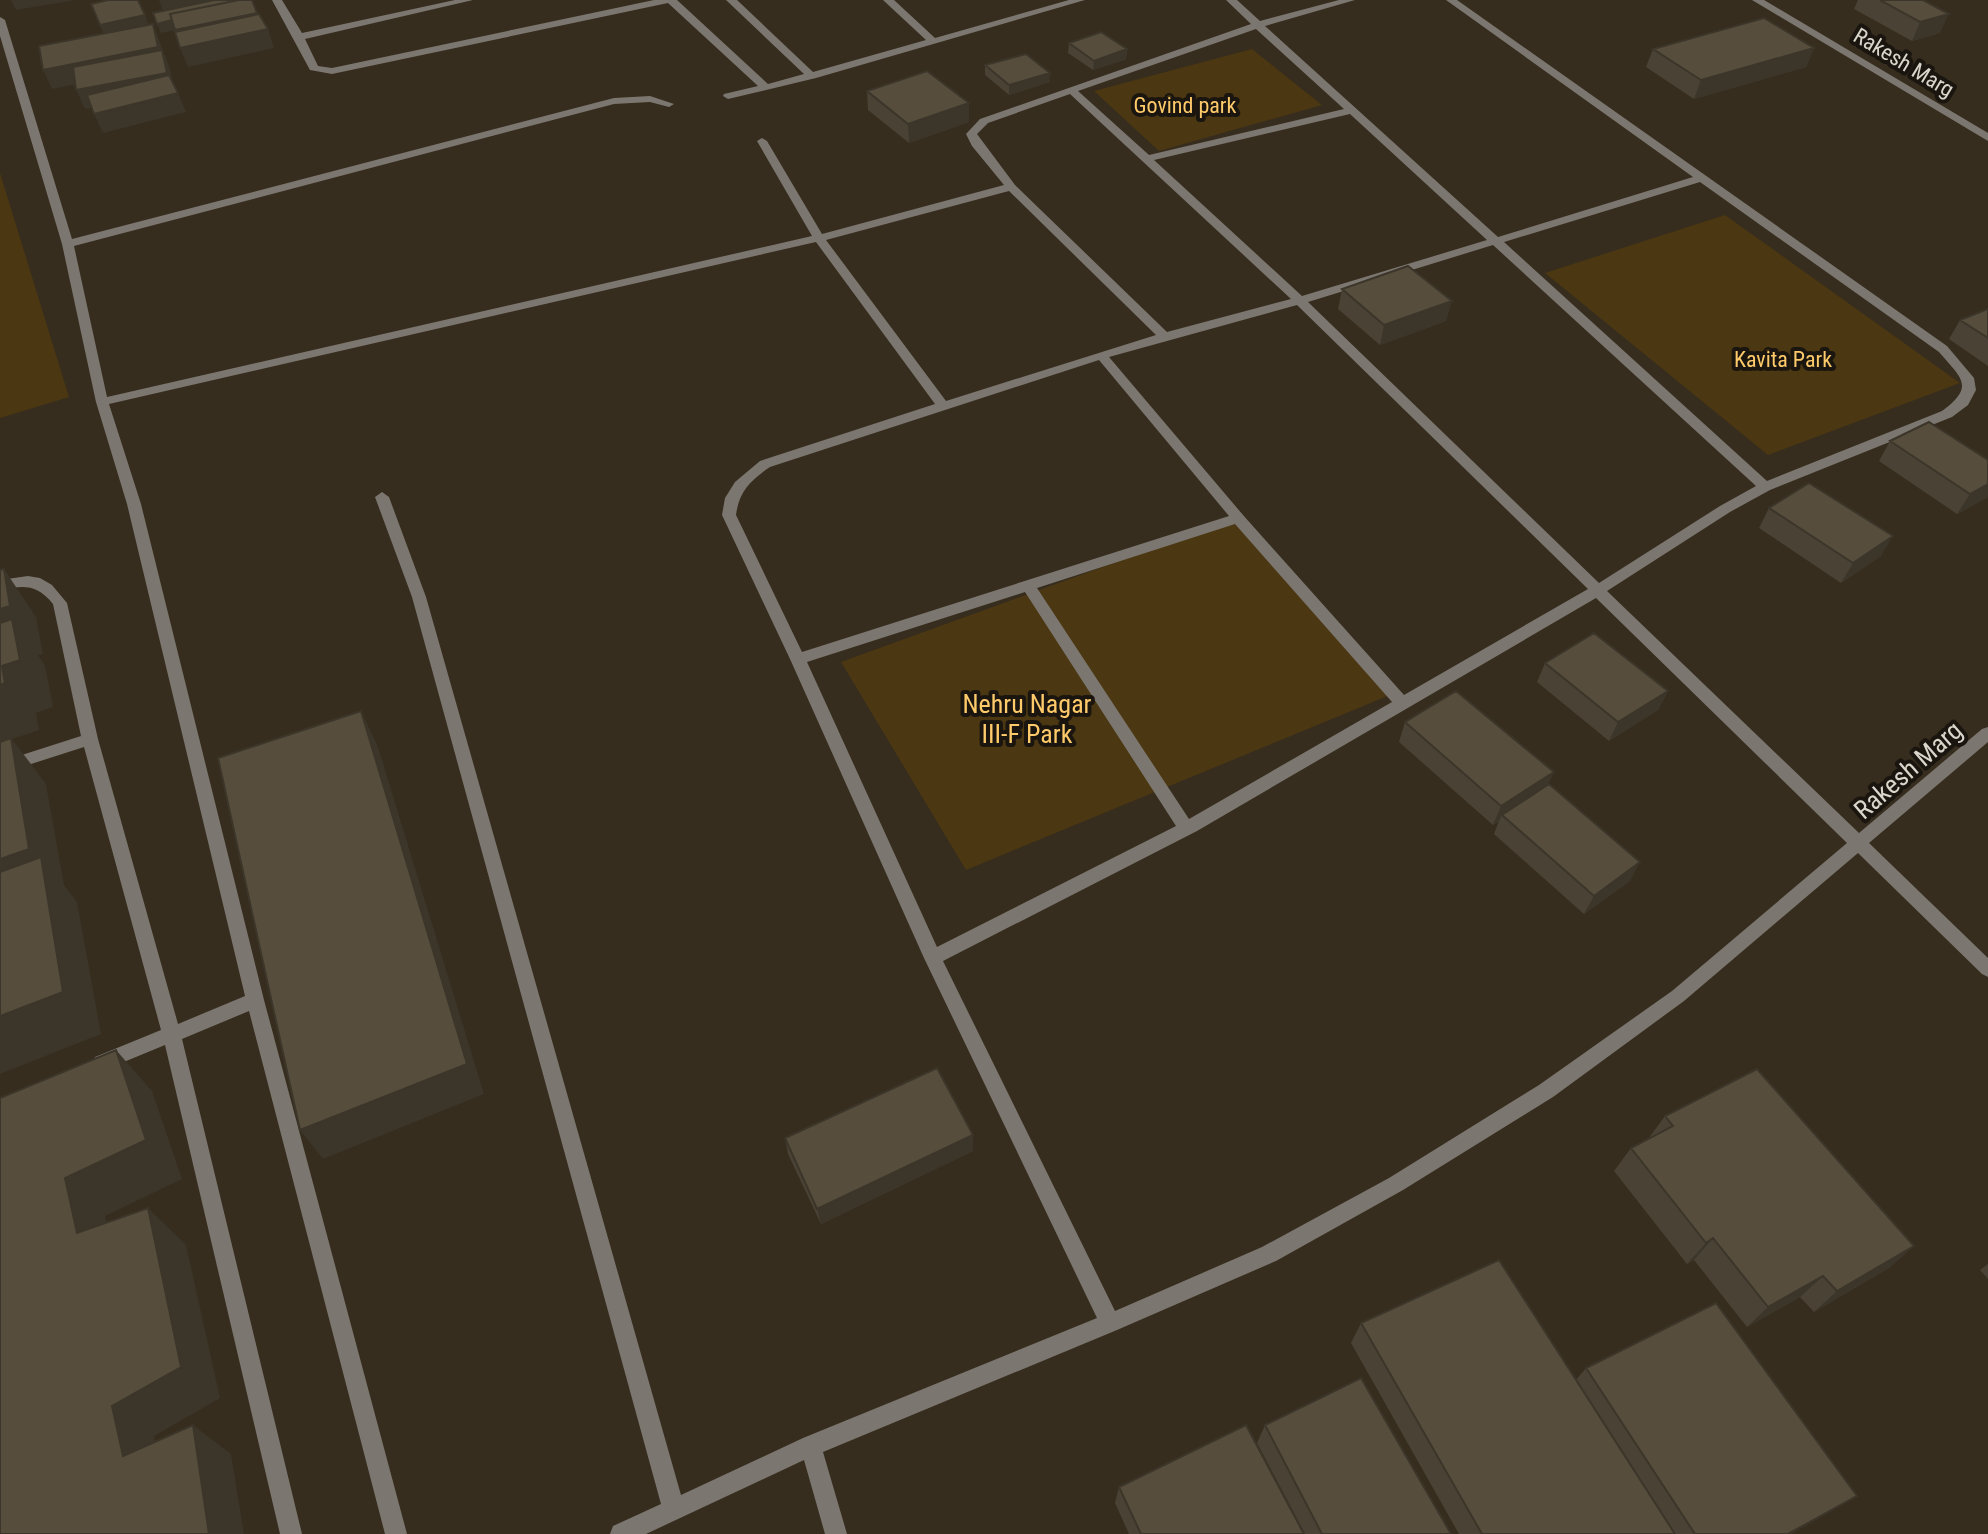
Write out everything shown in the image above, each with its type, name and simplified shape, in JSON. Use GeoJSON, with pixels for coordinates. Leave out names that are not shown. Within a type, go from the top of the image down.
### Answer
{"type":"FeatureCollection","features":[{"type":"Feature","properties":{"kind":"street"},"geometry":{"type":"LineString","coordinates":[[277,0],[314,68],[332,71],[597,11],[669,0],[766,88]]}},
{"type":"Feature","properties":{"kind":"street"},"geometry":{"type":"LineString","coordinates":[[299,37],[468,0]]}},
{"type":"Feature","properties":{"kind":"street"},"geometry":{"type":"LineString","coordinates":[[731,0],[812,76]]}},
{"type":"Feature","properties":{"kind":"street"},"geometry":{"type":"LineString","coordinates":[[888,0],[933,41]]}},
{"type":"Feature","properties":{"kind":"street"},"geometry":{"type":"LineString","coordinates":[[728,96],[812,76],[1080,0]]}},
{"type":"Feature","properties":{"kind":"street"},"geometry":{"type":"LineString","coordinates":[[1231,0],[1765,487]]}},
{"type":"Feature","properties":{"kind":"street"},"geometry":{"type":"LineString","coordinates":[[1165,337],[1011,187],[971,134],[984,121],[1257,25],[1350,0]]}},
{"type":"Feature","properties":{"kind":"street"},"geometry":{"type":"LineString","coordinates":[[933,958],[1186,828],[1598,590],[1765,487],[1947,414],[1963,402],[1970,390],[1968,378],[1943,349],[1451,0]]}},
{"type":"Feature","properties":{"kind":"street","name":"Rakesh Marg"},"geometry":{"type":"LineString","coordinates":[[1757,0],[1988,138]]}},
{"type":"Feature","properties":{"kind":"street"},"geometry":{"type":"LineString","coordinates":[[0,20],[68,244],[102,402],[134,504],[255,1000],[396,1534]]}},
{"type":"Feature","properties":{"kind":"street"},"geometry":{"type":"LineString","coordinates":[[1073,92],[1299,301],[1988,969]]}},
{"type":"Feature","properties":{"kind":"street"},"geometry":{"type":"LineString","coordinates":[[68,244],[614,101],[634,98],[669,104]]}},
{"type":"Feature","properties":{"kind":"street"},"geometry":{"type":"LineString","coordinates":[[1146,159],[1354,110]]}},
{"type":"Feature","properties":{"kind":"street"},"geometry":{"type":"LineString","coordinates":[[762,141],[819,238],[944,407]]}},
{"type":"Feature","properties":{"kind":"street"},"geometry":{"type":"LineString","coordinates":[[1110,1323],[933,958],[798,659],[729,515],[730,498],[743,478],[765,464],[1101,355],[1299,301],[1702,178]]}},
{"type":"Feature","properties":{"kind":"street"},"geometry":{"type":"LineString","coordinates":[[102,402],[819,238],[1011,187]]}},
{"type":"Feature","properties":{"kind":"street"},"geometry":{"type":"LineString","coordinates":[[1101,355],[1238,518],[1403,704]]}},
{"type":"Feature","properties":{"kind":"street"},"geometry":{"type":"LineString","coordinates":[[382,497],[419,597],[674,1510]]}},
{"type":"Feature","properties":{"kind":"street"},"geometry":{"type":"LineString","coordinates":[[798,659],[1238,518]]}},
{"type":"Feature","properties":{"kind":"street"},"geometry":{"type":"LineString","coordinates":[[0,585],[29,580],[47,585],[60,603],[90,739],[172,1036],[291,1534]]}},
{"type":"Feature","properties":{"kind":"street"},"geometry":{"type":"LineString","coordinates":[[1028,585],[1186,828]]}},
{"type":"Feature","properties":{"kind":"street","name":"Rakesh Marg"},"geometry":{"type":"LineString","coordinates":[[621,1534],[811,1446],[1269,1254],[1396,1184],[1546,1091],[1678,996],[1988,733]]}},
{"type":"Feature","properties":{"kind":"street"},"geometry":{"type":"LineString","coordinates":[[0,768],[90,739]]}},
{"type":"Feature","properties":{"kind":"street"},"geometry":{"type":"LineString","coordinates":[[86,1069],[255,1000]]}},
{"type":"Feature","properties":{"kind":"street"},"geometry":{"type":"LineString","coordinates":[[811,1446],[836,1534]]}},
{"type":"Feature","properties":{"kind":"green space","name":"Govind park"},"geometry":{"type":"Polygon","coordinates":[[[1252,49],[1322,105],[1159,151],[1094,91],[1252,49]]]}},
{"type":"Feature","properties":{"kind":"green space"},"geometry":{"type":"Polygon","coordinates":[[[0,173],[69,397],[0,418],[0,173]]]}},
{"type":"Feature","properties":{"kind":"green space","name":"Kavita Park"},"geometry":{"type":"Polygon","coordinates":[[[1725,215],[1960,383],[1768,455],[1545,273],[1725,215]]]}},
{"type":"Feature","properties":{"kind":"green space","name":"Nehru Nagar III-F Park"},"geometry":{"type":"Polygon","coordinates":[[[1235,519],[1390,695],[966,870],[841,662],[1235,519]]]}},
{"type":"Feature","properties":{"kind":"building"},"geometry":{"type":"Polygon","coordinates":[[[108,0],[138,0],[145,15],[100,25],[91,4],[108,0]]]}},
{"type":"Feature","properties":{"kind":"building"},"geometry":{"type":"Polygon","coordinates":[[[214,0],[239,0],[170,14],[172,20],[157,24],[153,13],[214,0]]]}},
{"type":"Feature","properties":{"kind":"building"},"geometry":{"type":"Polygon","coordinates":[[[252,0],[257,13],[175,30],[170,14],[252,0]]]}},
{"type":"Feature","properties":{"kind":"building"},"geometry":{"type":"Polygon","coordinates":[[[1880,0],[1923,0],[1949,14],[1920,22],[1880,0]]]}},
{"type":"Feature","properties":{"kind":"building"},"geometry":{"type":"Polygon","coordinates":[[[259,14],[268,29],[180,48],[175,32],[259,14]]]}},
{"type":"Feature","properties":{"kind":"building"},"geometry":{"type":"Polygon","coordinates":[[[1764,18],[1814,48],[1701,80],[1653,49],[1764,18]]]}},
{"type":"Feature","properties":{"kind":"building"},"geometry":{"type":"Polygon","coordinates":[[[153,24],[158,47],[43,70],[39,46],[153,24]]]}},
{"type":"Feature","properties":{"kind":"building"},"geometry":{"type":"Polygon","coordinates":[[[1101,32],[1127,49],[1094,61],[1069,43],[1101,32]]]}},
{"type":"Feature","properties":{"kind":"building"},"geometry":{"type":"Polygon","coordinates":[[[162,50],[167,73],[76,90],[73,67],[162,50]]]}},
{"type":"Feature","properties":{"kind":"building"},"geometry":{"type":"Polygon","coordinates":[[[1026,54],[1050,73],[1009,85],[985,65],[1026,54]]]}},
{"type":"Feature","properties":{"kind":"building"},"geometry":{"type":"Polygon","coordinates":[[[927,71],[969,103],[908,124],[867,91],[927,71]]]}},
{"type":"Feature","properties":{"kind":"building"},"geometry":{"type":"Polygon","coordinates":[[[169,75],[178,93],[94,114],[87,95],[169,75]]]}},
{"type":"Feature","properties":{"kind":"building"},"geometry":{"type":"Polygon","coordinates":[[[1408,266],[1452,301],[1384,325],[1342,289],[1408,266]]]}},
{"type":"Feature","properties":{"kind":"building"},"geometry":{"type":"Polygon","coordinates":[[[1988,309],[1988,338],[1960,320],[1988,309]]]}},
{"type":"Feature","properties":{"kind":"building"},"geometry":{"type":"Polygon","coordinates":[[[1929,422],[1988,460],[1988,484],[1970,494],[1890,441],[1929,422]]]}},
{"type":"Feature","properties":{"kind":"building"},"geometry":{"type":"Polygon","coordinates":[[[1809,483],[1893,536],[1853,563],[1769,508],[1809,483]]]}},
{"type":"Feature","properties":{"kind":"building"},"geometry":{"type":"Polygon","coordinates":[[[4,569],[10,606],[0,609],[0,570],[4,569]]]}},
{"type":"Feature","properties":{"kind":"building"},"geometry":{"type":"Polygon","coordinates":[[[12,619],[20,660],[2,666],[5,683],[0,685],[0,623],[12,619]]]}},
{"type":"Feature","properties":{"kind":"building"},"geometry":{"type":"Polygon","coordinates":[[[1594,633],[1668,691],[1618,722],[1545,663],[1594,633]]]}},
{"type":"Feature","properties":{"kind":"building"},"geometry":{"type":"Polygon","coordinates":[[[1456,691],[1554,772],[1501,806],[1405,722],[1456,691]]]}},
{"type":"Feature","properties":{"kind":"building"},"geometry":{"type":"Polygon","coordinates":[[[361,711],[467,1064],[300,1130],[218,758],[361,711]]]}},
{"type":"Feature","properties":{"kind":"building"},"geometry":{"type":"Polygon","coordinates":[[[11,738],[29,849],[0,859],[0,742],[11,738]]]}},
{"type":"Feature","properties":{"kind":"building"},"geometry":{"type":"Polygon","coordinates":[[[1549,784],[1640,862],[1594,896],[1502,815],[1549,784]]]}},
{"type":"Feature","properties":{"kind":"building"},"geometry":{"type":"Polygon","coordinates":[[[41,857],[63,992],[0,1016],[0,872],[41,857]]]}},
{"type":"Feature","properties":{"kind":"building"},"geometry":{"type":"Polygon","coordinates":[[[116,1050],[146,1140],[65,1178],[77,1233],[148,1208],[181,1367],[112,1406],[123,1456],[193,1425],[209,1534],[0,1534],[0,1098],[116,1050]]]}},
{"type":"Feature","properties":{"kind":"building"},"geometry":{"type":"Polygon","coordinates":[[[937,1068],[973,1135],[817,1209],[785,1138],[937,1068]]]}},
{"type":"Feature","properties":{"kind":"building"},"geometry":{"type":"Polygon","coordinates":[[[1757,1069],[1914,1246],[1837,1291],[1823,1276],[1768,1307],[1713,1238],[1706,1243],[1631,1148],[1673,1126],[1665,1116],[1757,1069]]]}},
{"type":"Feature","properties":{"kind":"building"},"geometry":{"type":"Polygon","coordinates":[[[1499,1260],[1675,1534],[1482,1534],[1361,1323],[1499,1260]]]}},
{"type":"Feature","properties":{"kind":"building"},"geometry":{"type":"Polygon","coordinates":[[[1716,1303],[1857,1496],[1788,1534],[1695,1534],[1586,1368],[1716,1303]]]}},
{"type":"Feature","properties":{"kind":"building"},"geometry":{"type":"Polygon","coordinates":[[[1361,1378],[1451,1534],[1322,1534],[1265,1425],[1361,1378]]]}},
{"type":"Feature","properties":{"kind":"building"},"geometry":{"type":"Polygon","coordinates":[[[1246,1425],[1304,1534],[1141,1534],[1119,1487],[1246,1425]]]}}]}
